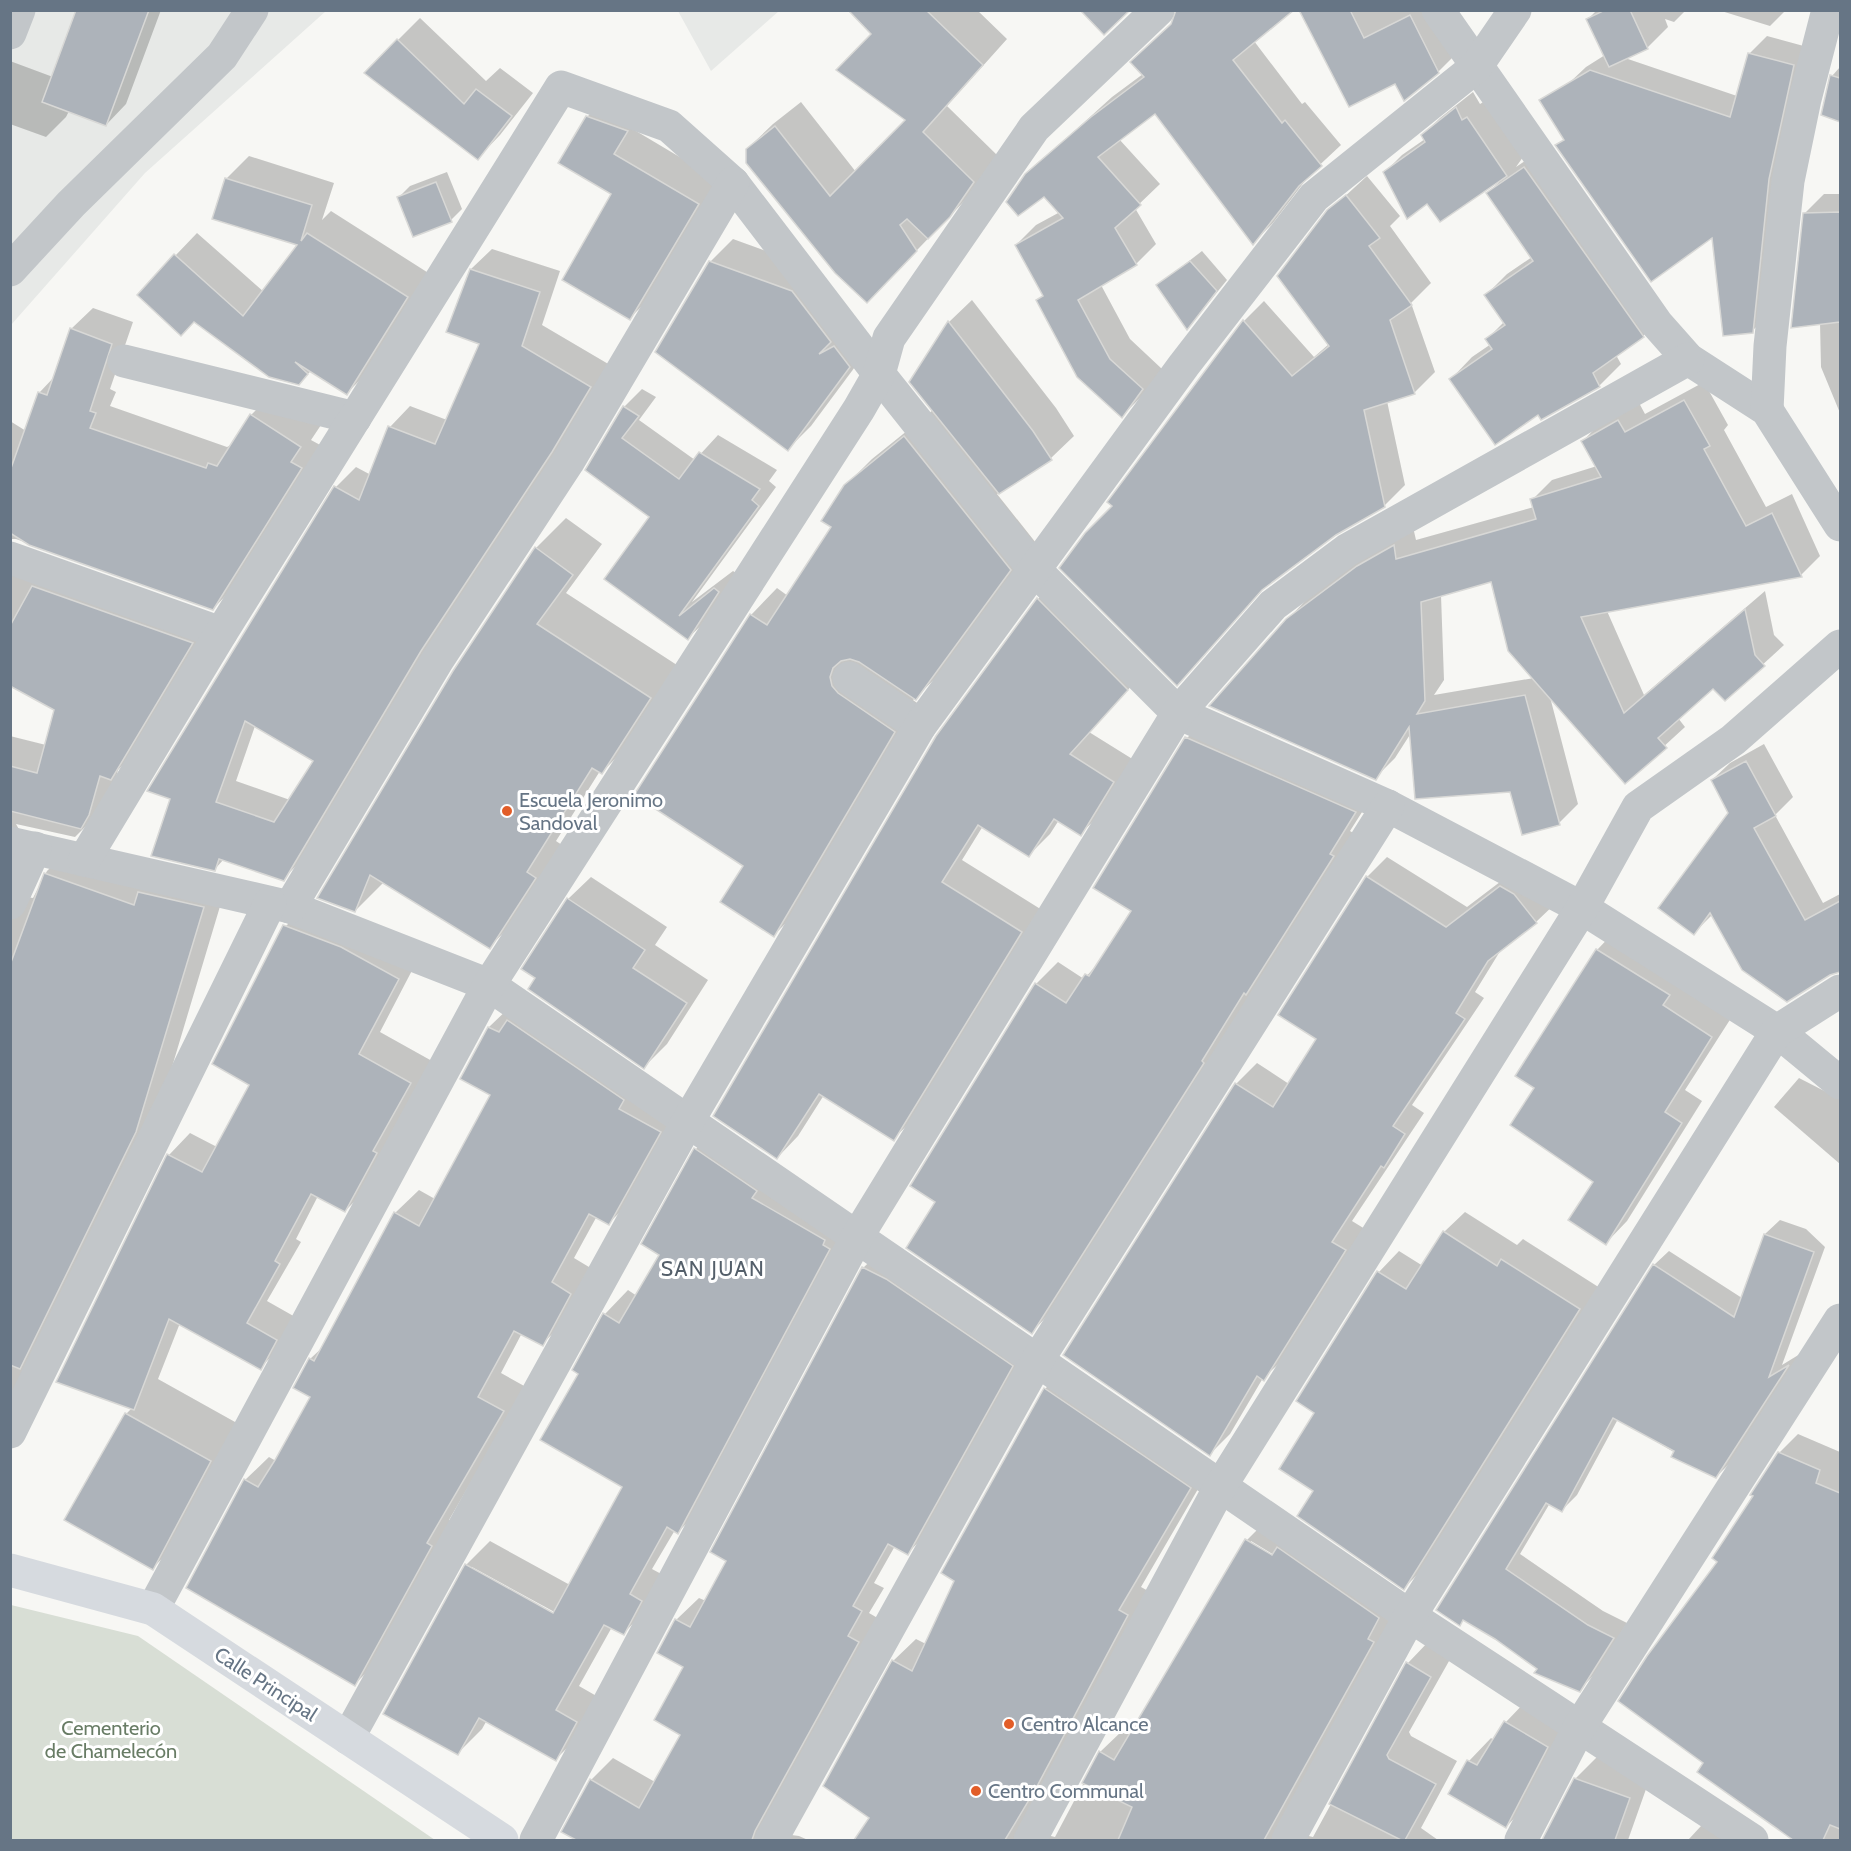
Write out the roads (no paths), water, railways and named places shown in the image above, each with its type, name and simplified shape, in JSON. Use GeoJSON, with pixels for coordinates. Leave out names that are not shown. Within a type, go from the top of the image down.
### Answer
{"type":"FeatureCollection","features":[{"type":"Feature","properties":{"kind":"street"},"geometry":{"type":"LineString","coordinates":[[10,33],[19,10]]}},
{"type":"Feature","properties":{"kind":"street"},"geometry":{"type":"LineString","coordinates":[[10,270],[71,204],[222,56],[252,10]]}},
{"type":"Feature","properties":{"kind":"street"},"geometry":{"type":"LineString","coordinates":[[153,1609],[489,984],[859,409],[879,374],[889,338],[1034,128],[1158,10]]}},
{"type":"Feature","properties":{"kind":"street"},"geometry":{"type":"LineString","coordinates":[[1438,10],[1657,324],[1688,359],[1767,410],[1835,505]]}},
{"type":"Feature","properties":{"kind":"street"},"geometry":{"type":"LineString","coordinates":[[348,1738],[688,1121],[920,726],[1184,365],[1314,197],[1476,67],[1515,10]]}},
{"type":"Feature","properties":{"kind":"street"},"geometry":{"type":"LineString","coordinates":[[1767,410],[1770,346],[1788,181],[1805,99],[1828,10]]}},
{"type":"Feature","properties":{"kind":"street"},"geometry":{"type":"LineString","coordinates":[[84,860],[221,633],[561,87],[669,126],[733,183],[879,374],[1035,570],[1178,713],[1388,806],[1582,909],[1777,1031],[1840,1083]]}},
{"type":"Feature","properties":{"kind":"street"},"geometry":{"type":"LineString","coordinates":[[10,1432],[280,905],[568,462],[733,183]]}},
{"type":"Feature","properties":{"kind":"street"},"geometry":{"type":"LineString","coordinates":[[536,1840],[858,1237],[1178,713],[1273,605],[1347,550],[1688,359]]}},
{"type":"Feature","properties":{"kind":"street"},"geometry":{"type":"LineString","coordinates":[[124,361],[355,418]]}},
{"type":"Feature","properties":{"kind":"street"},"geometry":{"type":"LineString","coordinates":[[10,558],[221,633]]}},
{"type":"Feature","properties":{"kind":"street"},"geometry":{"type":"LineString","coordinates":[[1030,1840],[1220,1487],[1582,909],[1638,807],[1733,740],[1840,646]]}},
{"type":"Feature","properties":{"kind":"street"},"geometry":{"type":"LineString","coordinates":[[849,678],[920,726]]}},
{"type":"Feature","properties":{"kind":"street"},"geometry":{"type":"LineString","coordinates":[[771,1840],[1037,1361],[1388,806]]}},
{"type":"Feature","properties":{"kind":"street"},"geometry":{"type":"LineString","coordinates":[[10,903],[22,845],[280,905],[489,984],[1410,1616],[1752,1840]]}},
{"type":"Feature","properties":{"kind":"street"},"geometry":{"type":"LineString","coordinates":[[1288,1840],[1410,1616],[1777,1031],[1840,991]]}},
{"type":"Feature","properties":{"kind":"street"},"geometry":{"type":"LineString","coordinates":[[1521,1840],[1580,1726],[1840,1320]]}},
{"type":"Feature","properties":{"kind":"street","name":"Calle Principal"},"geometry":{"type":"LineString","coordinates":[[10,1569],[153,1609],[502,1840]]}},
{"type":"Feature","properties":{"kind":"place","name":"Escuela Jeronimo Sandoval"},"geometry":{"type":"Point","coordinates":[507,811]}},
{"type":"Feature","properties":{"kind":"place","name":"Centro Alcance"},"geometry":{"type":"Point","coordinates":[1009,1724]}},
{"type":"Feature","properties":{"kind":"place","name":"Centro Communal"},"geometry":{"type":"Point","coordinates":[976,1791]}},
{"type":"Feature","properties":{"kind":"district","name":"SAN JUAN"},"geometry":{"type":"Point","coordinates":[713,1269]}},
{"type":"Feature","properties":{"kind":"park label","name":"Cementerio de Chamelecón"},"geometry":{"type":"Point","coordinates":[111,1740]}}]}
